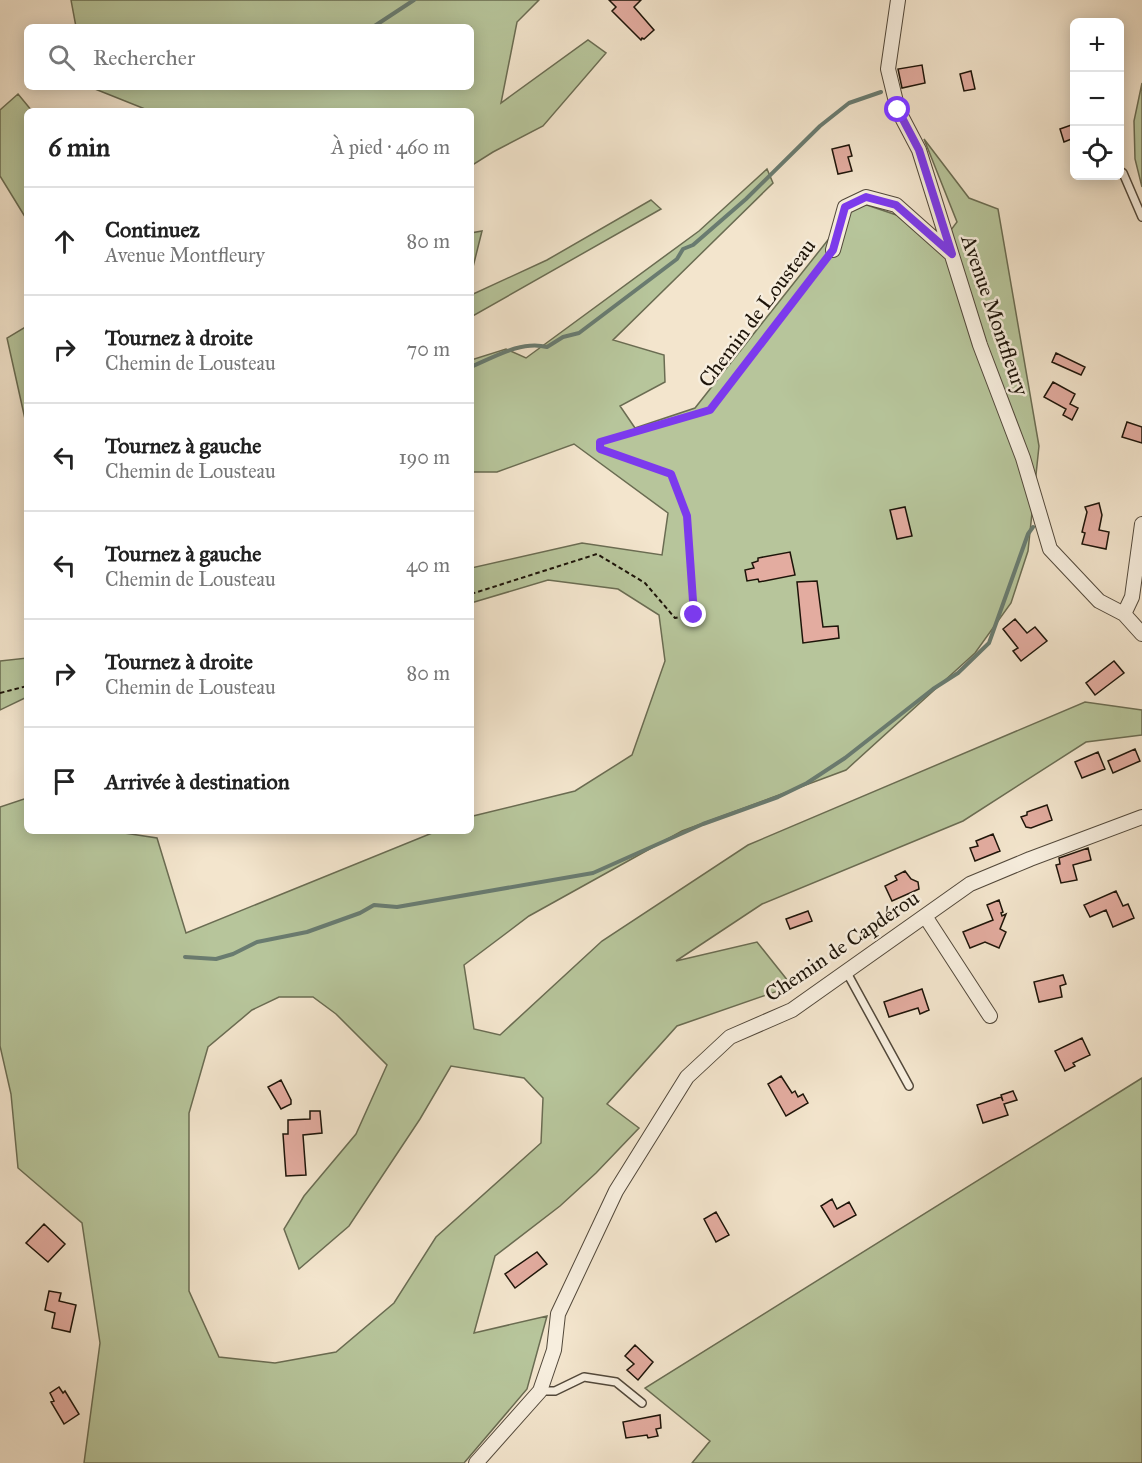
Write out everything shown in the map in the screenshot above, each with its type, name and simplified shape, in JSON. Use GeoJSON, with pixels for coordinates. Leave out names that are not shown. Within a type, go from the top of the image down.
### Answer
{"type":"FeatureCollection","features":[{"type":"Feature","properties":{"kind":"street","name":"Avenue Montfleury"},"geometry":{"type":"LineString","coordinates":[[898,0],[888,69],[898,110],[919,150],[980,345],[1023,458],[1050,549],[1099,601],[1124,614]]}},
{"type":"Feature","properties":{"kind":"street","name":"Chemin de Lousteau"},"geometry":{"type":"LineString","coordinates":[[833,250],[845,207],[866,197],[896,205],[952,254]]}},
{"type":"Feature","properties":{"kind":"street"},"geometry":{"type":"LineString","coordinates":[[1142,524],[1132,597],[1124,614],[1142,634]]}},
{"type":"Feature","properties":{"kind":"street","name":"Chemin de Capdérou"},"geometry":{"type":"LineString","coordinates":[[476,1463],[540,1391],[554,1350],[558,1314],[616,1191],[687,1077],[730,1037],[792,1010],[970,884],[1142,817]]}},
{"type":"Feature","properties":{"kind":"street"},"geometry":{"type":"LineString","coordinates":[[925,916],[990,1016]]}},
{"type":"Feature","properties":{"kind":"lane"},"geometry":{"type":"LineString","coordinates":[[1124,175],[1142,217]]}},
{"type":"Feature","properties":{"kind":"lane"},"geometry":{"type":"LineString","coordinates":[[846,971],[909,1086]]}},
{"type":"Feature","properties":{"kind":"lane"},"geometry":{"type":"LineString","coordinates":[[540,1391],[555,1391],[584,1377],[616,1382],[642,1403]]}},
{"type":"Feature","properties":{"kind":"path","name":"Chemin de Lousteau"},"geometry":{"type":"LineString","coordinates":[[474,593],[597,554],[645,583],[675,618],[694,615],[687,516],[671,474],[600,449],[600,442],[710,410],[833,250]]}},
{"type":"Feature","properties":{"kind":"path"},"geometry":{"type":"LineString","coordinates":[[0,693],[24,687]]}},
{"type":"Feature","properties":{"kind":"green space"},"geometry":{"type":"Polygon","coordinates":[[[71,0],[539,0],[517,22],[501,103],[588,40],[606,53],[543,126],[474,164],[474,108],[142,108],[98,90],[474,90],[474,24],[75,24],[71,0]]]}},
{"type":"Feature","properties":{"kind":"green space"},"geometry":{"type":"Polygon","coordinates":[[[1142,83],[1142,187],[1135,159],[1134,121],[1142,83]]]}},
{"type":"Feature","properties":{"kind":"green space"},"geometry":{"type":"Polygon","coordinates":[[[18,94],[30,108],[24,108],[24,215],[0,176],[0,110],[18,94]]]}},
{"type":"Feature","properties":{"kind":"green space"},"geometry":{"type":"Polygon","coordinates":[[[924,139],[969,198],[998,209],[1039,446],[1028,551],[1011,603],[975,653],[846,770],[682,831],[529,916],[464,965],[474,1029],[500,1035],[602,941],[748,845],[1085,702],[1142,710],[1142,735],[1086,742],[963,821],[762,904],[676,961],[757,942],[792,986],[677,1026],[607,1104],[639,1128],[596,1173],[560,1206],[495,1256],[474,1333],[547,1316],[527,1389],[464,1463],[84,1463],[100,1343],[82,1223],[18,1168],[11,1094],[0,1046],[0,807],[24,799],[24,834],[131,834],[157,838],[186,933],[430,834],[474,834],[474,816],[575,791],[632,755],[665,661],[659,615],[618,589],[548,580],[474,602],[474,567],[582,543],[662,555],[668,513],[574,444],[497,472],[474,472],[474,359],[506,349],[526,358],[699,231],[767,169],[773,183],[613,340],[664,355],[665,382],[620,406],[635,428],[695,408],[858,202],[923,224],[942,242],[957,222],[924,139]],[[279,997],[252,1010],[208,1047],[189,1113],[189,1291],[219,1357],[275,1363],[336,1352],[394,1303],[436,1237],[541,1143],[543,1098],[524,1078],[451,1066],[420,1119],[349,1226],[299,1269],[284,1229],[304,1196],[356,1134],[387,1065],[336,1014],[313,997],[279,997]]]}},
{"type":"Feature","properties":{"kind":"green space"},"geometry":{"type":"Polygon","coordinates":[[[651,200],[661,209],[474,315],[474,294],[547,260],[651,200]]]}},
{"type":"Feature","properties":{"kind":"green space"},"geometry":{"type":"Polygon","coordinates":[[[482,231],[474,263],[474,232],[482,231]]]}},
{"type":"Feature","properties":{"kind":"green space"},"geometry":{"type":"Polygon","coordinates":[[[24,328],[24,414],[7,338],[24,328]]]}},
{"type":"Feature","properties":{"kind":"green space"},"geometry":{"type":"Polygon","coordinates":[[[24,658],[24,698],[0,710],[0,661],[24,658]]]}},
{"type":"Feature","properties":{"kind":"green space"},"geometry":{"type":"Polygon","coordinates":[[[1142,1078],[1142,1463],[692,1463],[710,1441],[645,1388],[1142,1078]]]}},
{"type":"Feature","properties":{"kind":"building"},"geometry":{"type":"Polygon","coordinates":[[[609,0],[641,0],[634,7],[654,30],[641,40],[612,11],[616,7],[609,0]]]}},
{"type":"Feature","properties":{"kind":"building"},"geometry":{"type":"Polygon","coordinates":[[[922,65],[925,83],[902,88],[898,69],[922,65]]]}},
{"type":"Feature","properties":{"kind":"building"},"geometry":{"type":"Polygon","coordinates":[[[971,71],[975,89],[964,91],[960,74],[971,71]]]}},
{"type":"Feature","properties":{"kind":"building"},"geometry":{"type":"Polygon","coordinates":[[[1070,125],[1070,140],[1064,142],[1060,129],[1070,125]]]}},
{"type":"Feature","properties":{"kind":"building"},"geometry":{"type":"Polygon","coordinates":[[[849,145],[852,156],[848,157],[852,171],[838,174],[832,149],[849,145]]]}},
{"type":"Feature","properties":{"kind":"building"},"geometry":{"type":"Polygon","coordinates":[[[1056,353],[1085,367],[1081,375],[1052,362],[1056,353]]]}},
{"type":"Feature","properties":{"kind":"building"},"geometry":{"type":"Polygon","coordinates":[[[1053,382],[1075,394],[1070,404],[1078,408],[1072,420],[1063,415],[1066,409],[1044,397],[1053,382]]]}},
{"type":"Feature","properties":{"kind":"building"},"geometry":{"type":"Polygon","coordinates":[[[1127,422],[1142,427],[1142,443],[1122,437],[1127,422]]]}},
{"type":"Feature","properties":{"kind":"building"},"geometry":{"type":"Polygon","coordinates":[[[1099,503],[1102,515],[1099,530],[1109,532],[1106,549],[1082,544],[1085,533],[1082,532],[1087,512],[1085,507],[1099,503]]]}},
{"type":"Feature","properties":{"kind":"building"},"geometry":{"type":"Polygon","coordinates":[[[905,507],[912,536],[897,539],[890,510],[905,507]]]}},
{"type":"Feature","properties":{"kind":"building"},"geometry":{"type":"Polygon","coordinates":[[[790,552],[795,575],[759,582],[758,579],[747,581],[745,570],[754,568],[752,563],[758,561],[758,558],[790,552]]]}},
{"type":"Feature","properties":{"kind":"building"},"geometry":{"type":"Polygon","coordinates":[[[817,581],[823,627],[838,626],[839,638],[803,643],[797,582],[817,581]]]}},
{"type":"Feature","properties":{"kind":"building"},"geometry":{"type":"Polygon","coordinates":[[[1015,619],[1027,633],[1035,627],[1047,641],[1021,661],[1013,651],[1018,648],[1003,629],[1015,619]]]}},
{"type":"Feature","properties":{"kind":"building"},"geometry":{"type":"Polygon","coordinates":[[[1114,661],[1124,673],[1095,695],[1086,683],[1114,661]]]}},
{"type":"Feature","properties":{"kind":"building"},"geometry":{"type":"Polygon","coordinates":[[[1135,749],[1140,761],[1113,773],[1108,761],[1135,749]]]}},
{"type":"Feature","properties":{"kind":"building"},"geometry":{"type":"Polygon","coordinates":[[[1098,752],[1105,769],[1082,778],[1075,762],[1098,752]]]}},
{"type":"Feature","properties":{"kind":"building"},"geometry":{"type":"Polygon","coordinates":[[[1047,805],[1052,820],[1031,828],[1026,827],[1021,817],[1027,815],[1027,812],[1047,805]]]}},
{"type":"Feature","properties":{"kind":"building"},"geometry":{"type":"Polygon","coordinates":[[[993,834],[1000,851],[975,861],[970,848],[978,846],[976,841],[993,834]]]}},
{"type":"Feature","properties":{"kind":"building"},"geometry":{"type":"Polygon","coordinates":[[[1088,848],[1091,860],[1073,865],[1077,880],[1061,883],[1056,865],[1060,864],[1059,858],[1088,848]]]}},
{"type":"Feature","properties":{"kind":"building"},"geometry":{"type":"Polygon","coordinates":[[[905,871],[911,879],[918,882],[919,889],[892,901],[885,886],[897,880],[895,876],[905,871]]]}},
{"type":"Feature","properties":{"kind":"building"},"geometry":{"type":"Polygon","coordinates":[[[1116,891],[1123,906],[1128,904],[1134,918],[1113,927],[1106,910],[1090,917],[1084,905],[1116,891]]]}},
{"type":"Feature","properties":{"kind":"building"},"geometry":{"type":"Polygon","coordinates":[[[999,900],[1002,916],[1006,914],[1000,929],[1006,932],[999,948],[985,942],[970,948],[963,932],[993,920],[987,905],[999,900]]]}},
{"type":"Feature","properties":{"kind":"building"},"geometry":{"type":"Polygon","coordinates":[[[808,911],[812,921],[790,929],[786,919],[808,911]]]}},
{"type":"Feature","properties":{"kind":"building"},"geometry":{"type":"Polygon","coordinates":[[[1063,975],[1066,984],[1060,986],[1062,997],[1039,1002],[1034,982],[1063,975]]]}},
{"type":"Feature","properties":{"kind":"building"},"geometry":{"type":"Polygon","coordinates":[[[922,989],[929,1010],[920,1014],[918,1008],[889,1017],[884,1002],[922,989]]]}},
{"type":"Feature","properties":{"kind":"building"},"geometry":{"type":"Polygon","coordinates":[[[1082,1038],[1090,1055],[1073,1063],[1075,1066],[1065,1071],[1055,1051],[1082,1038]]]}},
{"type":"Feature","properties":{"kind":"building"},"geometry":{"type":"Polygon","coordinates":[[[781,1076],[792,1093],[795,1091],[798,1097],[803,1094],[808,1103],[786,1116],[768,1084],[781,1076]]]}},
{"type":"Feature","properties":{"kind":"building"},"geometry":{"type":"Polygon","coordinates":[[[281,1080],[291,1104],[281,1109],[268,1087],[281,1080]]]}},
{"type":"Feature","properties":{"kind":"building"},"geometry":{"type":"Polygon","coordinates":[[[1013,1091],[1017,1100],[1004,1104],[1008,1115],[983,1123],[977,1105],[1001,1097],[1003,1101],[1001,1095],[1013,1091]]]}},
{"type":"Feature","properties":{"kind":"building"},"geometry":{"type":"Polygon","coordinates":[[[310,1111],[320,1111],[322,1133],[303,1135],[306,1175],[286,1176],[283,1134],[288,1134],[288,1120],[310,1119],[310,1111]]]}},
{"type":"Feature","properties":{"kind":"building"},"geometry":{"type":"Polygon","coordinates":[[[832,1199],[837,1209],[849,1202],[856,1215],[834,1227],[821,1206],[832,1199]]]}},
{"type":"Feature","properties":{"kind":"building"},"geometry":{"type":"Polygon","coordinates":[[[716,1212],[729,1235],[716,1242],[704,1219],[716,1212]]]}},
{"type":"Feature","properties":{"kind":"building"},"geometry":{"type":"Polygon","coordinates":[[[44,1224],[65,1244],[48,1262],[26,1243],[44,1224]]]}},
{"type":"Feature","properties":{"kind":"building"},"geometry":{"type":"Polygon","coordinates":[[[537,1252],[547,1264],[515,1288],[505,1274],[537,1252]]]}},
{"type":"Feature","properties":{"kind":"building"},"geometry":{"type":"Polygon","coordinates":[[[49,1291],[61,1293],[59,1301],[76,1305],[70,1332],[52,1328],[55,1313],[45,1310],[49,1291]]]}},
{"type":"Feature","properties":{"kind":"building"},"geometry":{"type":"Polygon","coordinates":[[[635,1345],[653,1362],[638,1380],[627,1370],[634,1364],[625,1356],[635,1345]]]}},
{"type":"Feature","properties":{"kind":"building"},"geometry":{"type":"Polygon","coordinates":[[[59,1387],[63,1393],[65,1391],[79,1414],[64,1424],[51,1402],[54,1401],[50,1393],[59,1387]]]}},
{"type":"Feature","properties":{"kind":"building"},"geometry":{"type":"Polygon","coordinates":[[[660,1415],[661,1428],[656,1429],[658,1436],[626,1438],[623,1422],[660,1415]]]}},
{"type":"Feature","properties":{"kind":"waterway"},"geometry":{"type":"LineString","coordinates":[[378,24],[414,0]]}},
{"type":"Feature","properties":{"kind":"waterway"},"geometry":{"type":"LineString","coordinates":[[474,366],[508,351],[528,346],[547,347],[563,337],[579,333],[677,259],[683,249],[693,245],[746,199],[820,126],[849,103],[881,92]]}},
{"type":"Feature","properties":{"kind":"waterway"},"geometry":{"type":"LineString","coordinates":[[185,957],[216,959],[233,954],[257,942],[307,932],[360,913],[374,905],[397,907],[593,873],[703,824],[778,797],[807,783],[845,758],[933,689],[958,673],[989,643],[1028,534],[1033,527]]}},
{"type":"Feature","properties":{"kind":"route"},"geometry":{"type":"LineString","coordinates":[[694,615],[687,516],[671,474],[600,449],[600,442],[710,410],[833,250],[845,207],[866,197],[896,205],[952,254],[919,150],[898,110]]}}]}
